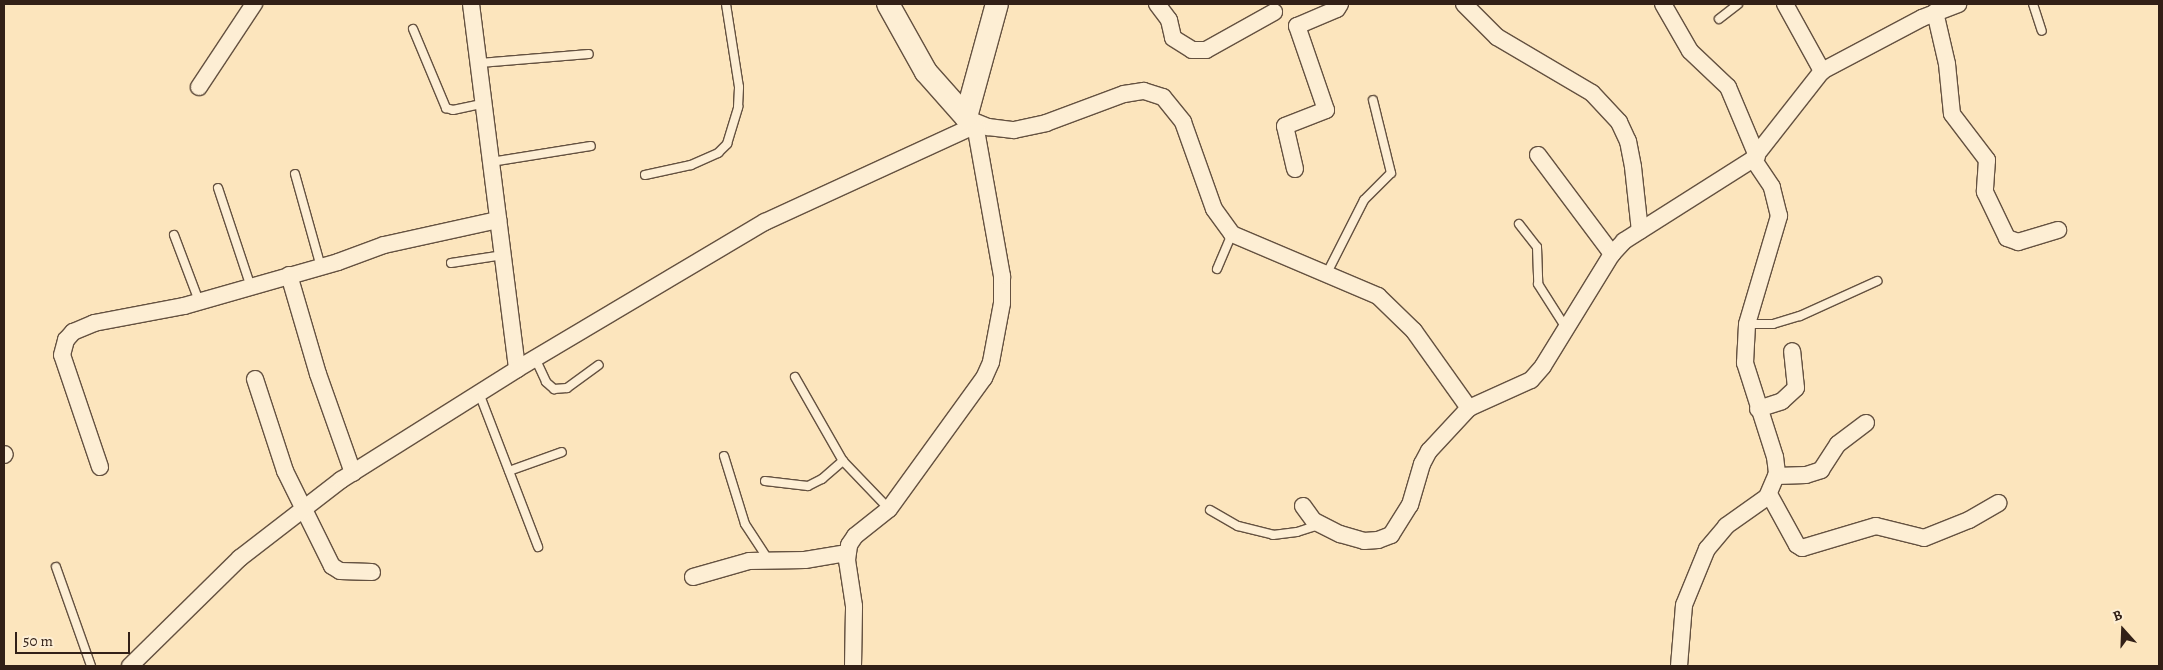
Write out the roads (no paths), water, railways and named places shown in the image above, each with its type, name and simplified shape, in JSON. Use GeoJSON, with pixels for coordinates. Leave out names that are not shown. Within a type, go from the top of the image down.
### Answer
{"type":"FeatureCollection","features":[{"type":"Feature","properties":{"kind":"street"},"geometry":{"type":"LineString","coordinates":[[199,87],[254,4]]}},
{"type":"Feature","properties":{"kind":"street"},"geometry":{"type":"LineString","coordinates":[[471,4],[480,63],[517,369]]}},
{"type":"Feature","properties":{"kind":"street"},"geometry":{"type":"LineString","coordinates":[[888,4],[926,72],[973,122],[1007,129],[1032,128],[1124,94],[1144,92],[1163,97],[1183,122],[1214,209],[1232,234],[1366,289],[1400,314],[1469,408]]}},
{"type":"Feature","properties":{"kind":"street"},"geometry":{"type":"LineString","coordinates":[[853,666],[854,606],[847,553],[854,536],[889,509],[984,378],[991,362],[1002,303],[1002,276],[973,122],[996,4]]}},
{"type":"Feature","properties":{"kind":"street"},"geometry":{"type":"LineString","coordinates":[[1157,4],[1169,20],[1173,38],[1192,50],[1206,50],[1274,12]]}},
{"type":"Feature","properties":{"kind":"street"},"geometry":{"type":"LineString","coordinates":[[1295,169],[1285,126],[1326,110],[1297,26],[1337,9],[1340,4]]}},
{"type":"Feature","properties":{"kind":"street"},"geometry":{"type":"LineString","coordinates":[[1464,4],[1497,37],[1592,93],[1619,122],[1628,141],[1633,167],[1640,231]]}},
{"type":"Feature","properties":{"kind":"street"},"geometry":{"type":"LineString","coordinates":[[1663,4],[1690,51],[1728,87],[1755,158],[1772,187],[1780,216],[1747,324],[1744,362],[1758,409],[1776,458],[1776,476],[1769,494],[1726,526],[1707,550],[1684,605],[1679,666]]}},
{"type":"Feature","properties":{"kind":"street"},"geometry":{"type":"LineString","coordinates":[[1785,4],[1822,71]]}},
{"type":"Feature","properties":{"kind":"street"},"geometry":{"type":"LineString","coordinates":[[1303,506],[1320,524],[1364,541],[1378,540],[1391,535],[1408,510],[1429,451],[1469,408],[1531,380],[1612,254],[1640,231],[1755,158],[1822,71],[1935,12],[1958,4]]}},
{"type":"Feature","properties":{"kind":"street"},"geometry":{"type":"LineString","coordinates":[[1935,12],[1947,64],[1952,114],[1987,160],[1985,192],[2007,238],[2018,242],[2058,230]]}},
{"type":"Feature","properties":{"kind":"street"},"geometry":{"type":"LineString","coordinates":[[130,666],[240,558],[303,507],[353,473],[535,358],[800,204],[973,122]]}},
{"type":"Feature","properties":{"kind":"street"},"geometry":{"type":"LineString","coordinates":[[1538,155],[1612,254]]}},
{"type":"Feature","properties":{"kind":"street"},"geometry":{"type":"LineString","coordinates":[[100,467],[62,355],[66,340],[73,332],[94,322],[165,311],[251,287],[384,245],[498,220]]}},
{"type":"Feature","properties":{"kind":"street"},"geometry":{"type":"LineString","coordinates":[[289,275],[318,374],[353,473]]}},
{"type":"Feature","properties":{"kind":"street"},"geometry":{"type":"LineString","coordinates":[[1758,409],[1782,400],[1796,388],[1792,351]]}},
{"type":"Feature","properties":{"kind":"street"},"geometry":{"type":"LineString","coordinates":[[255,379],[285,471],[332,566],[340,571],[372,572]]}},
{"type":"Feature","properties":{"kind":"street"},"geometry":{"type":"LineString","coordinates":[[1776,476],[1806,475],[1822,470],[1838,444],[1866,423]]}},
{"type":"Feature","properties":{"kind":"street"},"geometry":{"type":"LineString","coordinates":[[1769,494],[1796,545],[1802,548],[1876,526],[1924,538],[1969,520],[1998,503]]}},
{"type":"Feature","properties":{"kind":"street"},"geometry":{"type":"LineString","coordinates":[[693,577],[736,564],[847,553]]}},
{"type":"Feature","properties":{"kind":"lane"},"geometry":{"type":"LineString","coordinates":[[645,175],[691,165],[718,153],[727,144],[738,108],[739,87],[726,4]]}},
{"type":"Feature","properties":{"kind":"lane"},"geometry":{"type":"LineString","coordinates":[[1719,20],[1738,4]]}},
{"type":"Feature","properties":{"kind":"lane"},"geometry":{"type":"LineString","coordinates":[[2033,4],[2042,31]]}},
{"type":"Feature","properties":{"kind":"lane"},"geometry":{"type":"LineString","coordinates":[[413,29],[446,108],[453,110],[485,104]]}},
{"type":"Feature","properties":{"kind":"lane"},"geometry":{"type":"LineString","coordinates":[[480,63],[589,54]]}},
{"type":"Feature","properties":{"kind":"lane"},"geometry":{"type":"LineString","coordinates":[[1327,273],[1364,200],[1391,173],[1373,100]]}},
{"type":"Feature","properties":{"kind":"lane"},"geometry":{"type":"LineString","coordinates":[[491,162],[591,146]]}},
{"type":"Feature","properties":{"kind":"lane"},"geometry":{"type":"LineString","coordinates":[[295,174],[321,266]]}},
{"type":"Feature","properties":{"kind":"lane"},"geometry":{"type":"LineString","coordinates":[[218,188],[251,287]]}},
{"type":"Feature","properties":{"kind":"lane"},"geometry":{"type":"LineString","coordinates":[[1519,224],[1537,247],[1538,284],[1566,328]]}},
{"type":"Feature","properties":{"kind":"lane"},"geometry":{"type":"LineString","coordinates":[[1217,269],[1232,234]]}},
{"type":"Feature","properties":{"kind":"lane"},"geometry":{"type":"LineString","coordinates":[[174,235],[199,301]]}},
{"type":"Feature","properties":{"kind":"lane"},"geometry":{"type":"LineString","coordinates":[[452,262],[502,255]]}},
{"type":"Feature","properties":{"kind":"lane"},"geometry":{"type":"LineString","coordinates":[[1747,324],[1773,324],[1800,316],[1877,281]]}},
{"type":"Feature","properties":{"kind":"lane"},"geometry":{"type":"LineString","coordinates":[[535,358],[546,382],[554,389],[567,388],[599,365]]}},
{"type":"Feature","properties":{"kind":"lane"},"geometry":{"type":"LineString","coordinates":[[795,377],[843,461],[889,509]]}},
{"type":"Feature","properties":{"kind":"lane"},"geometry":{"type":"LineString","coordinates":[[479,393],[538,547]]}},
{"type":"Feature","properties":{"kind":"lane"},"geometry":{"type":"LineString","coordinates":[[509,471],[562,452]]}},
{"type":"Feature","properties":{"kind":"lane"},"geometry":{"type":"LineString","coordinates":[[724,456],[745,524],[759,550],[769,560]]}},
{"type":"Feature","properties":{"kind":"lane"},"geometry":{"type":"LineString","coordinates":[[765,481],[808,486],[822,479],[843,461]]}},
{"type":"Feature","properties":{"kind":"lane"},"geometry":{"type":"LineString","coordinates":[[1210,510],[1238,526],[1273,534],[1296,532],[1320,524]]}},
{"type":"Feature","properties":{"kind":"lane"},"geometry":{"type":"LineString","coordinates":[[56,567],[90,666]]}}]}
